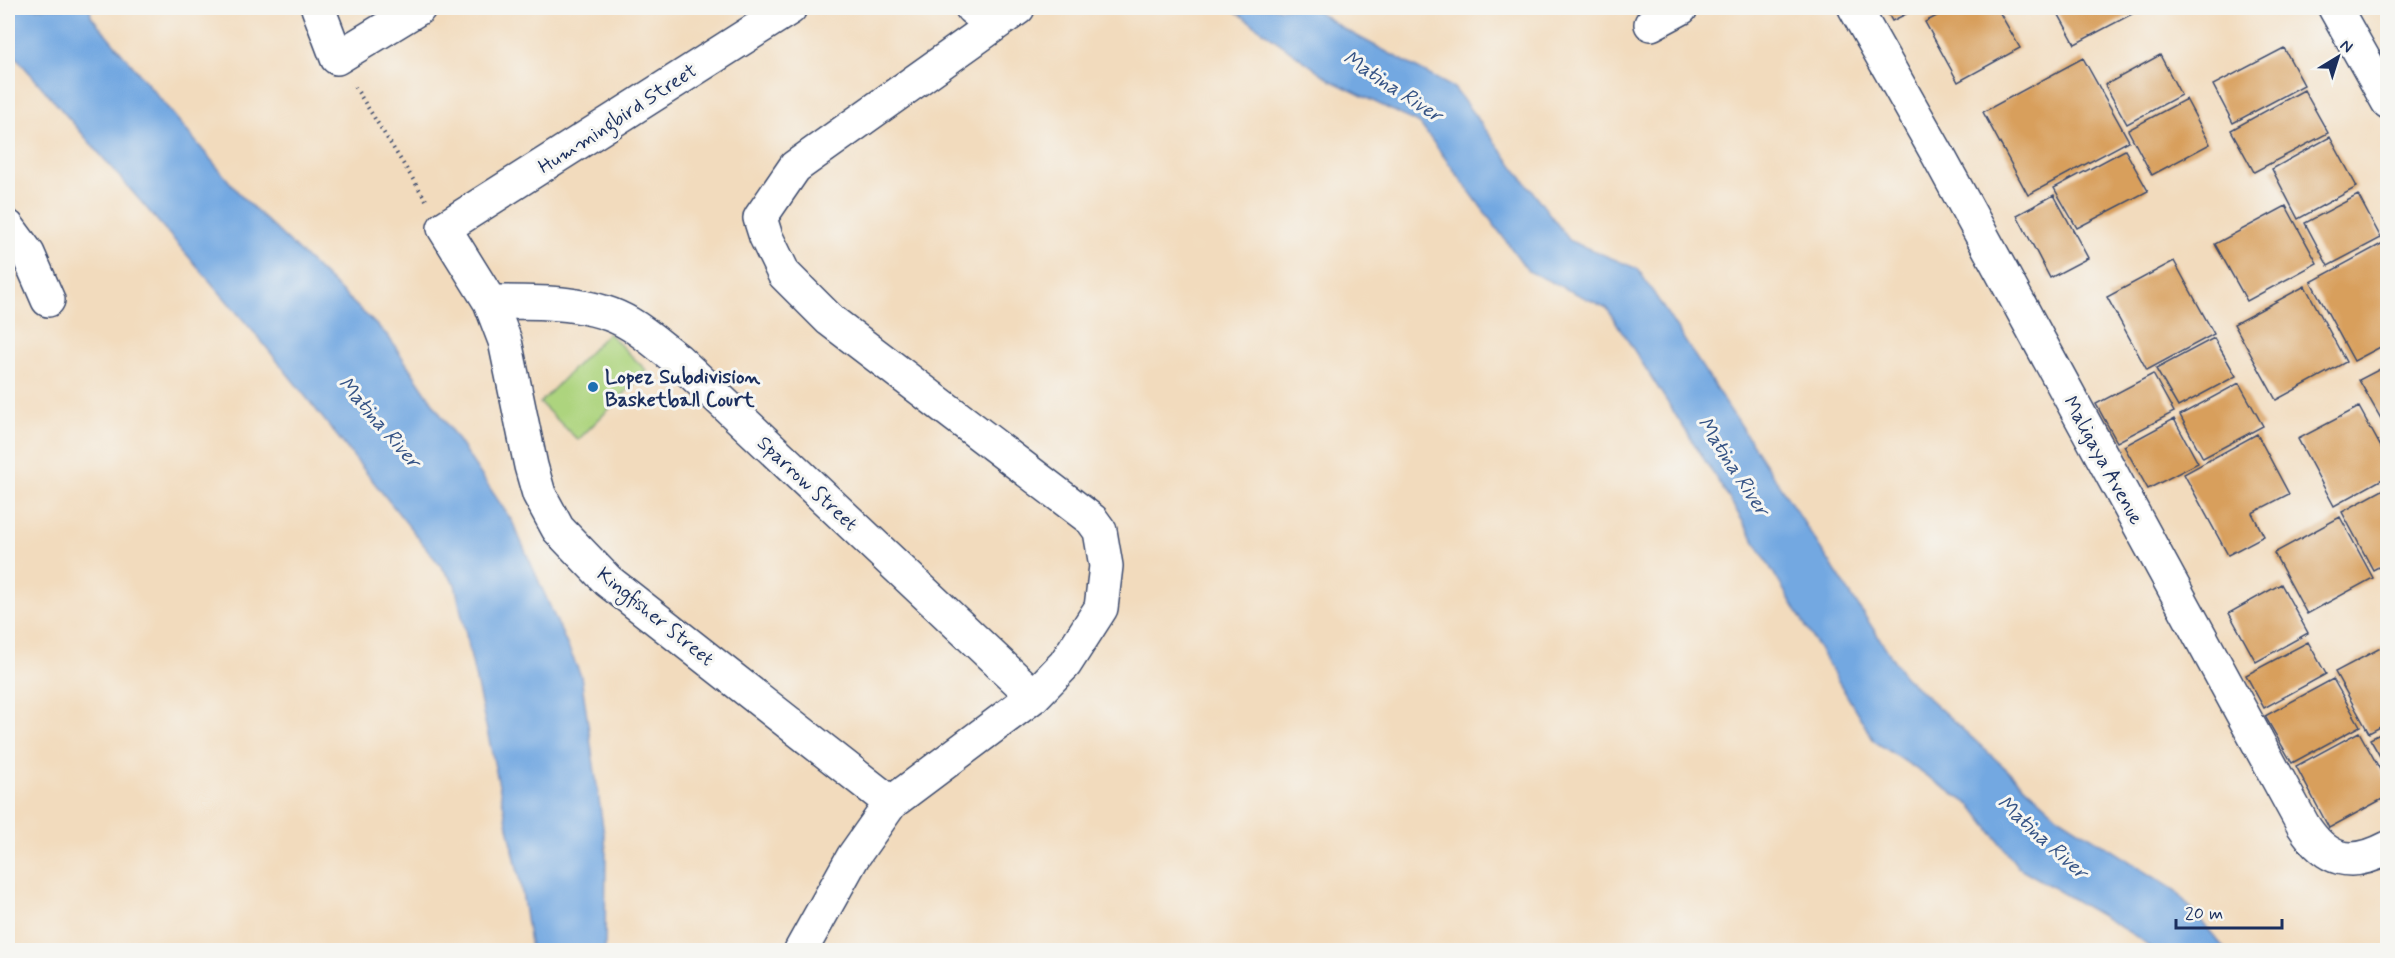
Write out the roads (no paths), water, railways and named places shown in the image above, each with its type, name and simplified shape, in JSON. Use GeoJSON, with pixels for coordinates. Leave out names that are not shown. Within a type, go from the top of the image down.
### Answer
{"type":"FeatureCollection","features":[{"type":"Feature","properties":{"kind":"street"},"geometry":{"type":"LineString","coordinates":[[318,8],[337,58],[419,8]]}},
{"type":"Feature","properties":{"kind":"street","name":"Hummingbird Street"},"geometry":{"type":"LineString","coordinates":[[444,228],[790,8]]}},
{"type":"Feature","properties":{"kind":"street"},"geometry":{"type":"LineString","coordinates":[[1652,24],[1681,8]]}},
{"type":"Feature","properties":{"kind":"street","name":"Maligaya Avenue"},"geometry":{"type":"LineString","coordinates":[[1855,8],[1938,155],[2303,825],[2313,840],[2329,853],[2344,858],[2360,860],[2388,848]]}},
{"type":"Feature","properties":{"kind":"street"},"geometry":{"type":"LineString","coordinates":[[2335,8],[2388,102]]}},
{"type":"Feature","properties":{"kind":"street"},"geometry":{"type":"LineString","coordinates":[[801,951],[849,863],[887,808],[1034,696],[1065,664],[1101,608],[1106,567],[1100,531],[1092,520],[830,320],[784,274],[766,237],[760,218],[795,166],[995,14]]}},
{"type":"Feature","properties":{"kind":"street"},"geometry":{"type":"LineString","coordinates":[[8,227],[28,254],[48,300]]}},
{"type":"Feature","properties":{"kind":"street","name":"Kingfisher Street"},"geometry":{"type":"LineString","coordinates":[[444,228],[490,302],[506,341],[520,423],[539,494],[558,530],[608,581],[887,808]]}},
{"type":"Feature","properties":{"kind":"street","name":"Sparrow Street"},"geometry":{"type":"LineString","coordinates":[[490,302],[543,302],[595,310],[629,323],[678,360],[1034,696]]}},
{"type":"Feature","properties":{"kind":"water","name":"Matina River"},"geometry":{"type":"Polygon","coordinates":[[[8,8],[90,8],[91,16],[242,197],[388,336],[512,521],[581,676],[606,848],[605,950],[531,950],[521,886],[455,584],[259,338],[8,48],[8,8]]]}},
{"type":"Feature","properties":{"kind":"water","name":"Matina River"},"geometry":{"type":"Polygon","coordinates":[[[1231,8],[1312,8],[1344,29],[1454,88],[1570,241],[1638,269],[1904,676],[2058,816],[2176,891],[2226,950],[2153,950],[2134,935],[2018,867],[1972,806],[1874,741],[1727,495],[1607,308],[1528,271],[1420,124],[1332,81],[1231,8]]]}},
{"type":"Feature","properties":{"kind":"place","name":"Lopez Subdivision Basketball Court"},"geometry":{"type":"Point","coordinates":[593,387]}}]}
